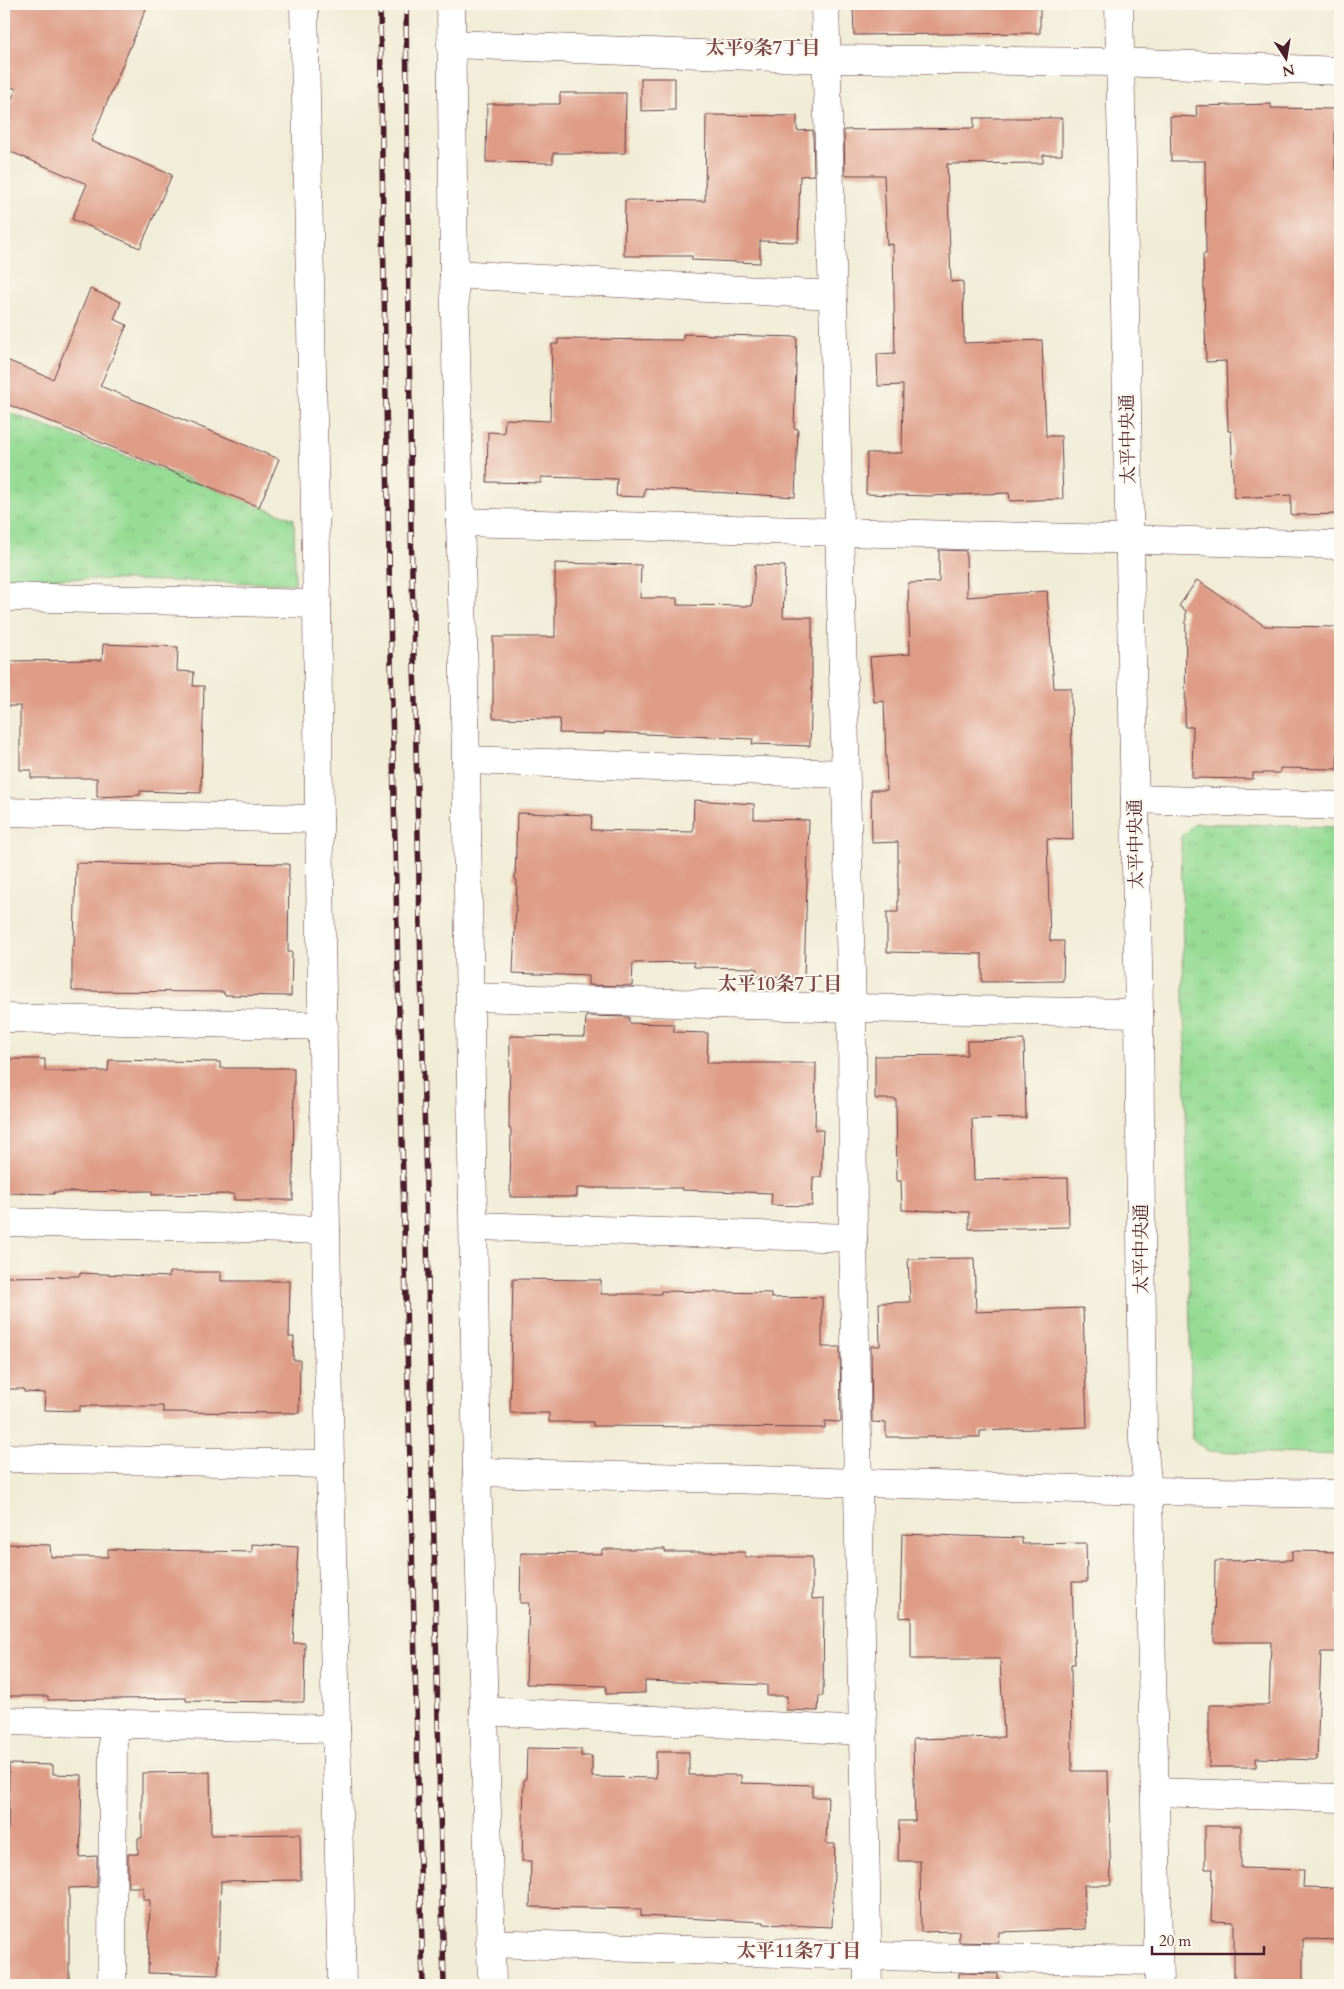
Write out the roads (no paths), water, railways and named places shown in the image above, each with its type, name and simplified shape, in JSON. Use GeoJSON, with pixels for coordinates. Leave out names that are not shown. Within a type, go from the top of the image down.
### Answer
{"type":"FeatureCollection","features":[{"type":"Feature","properties":{"kind":"street"},"geometry":{"type":"LineString","coordinates":[[304,4],[317,604],[330,1464],[342,1985]]}},
{"type":"Feature","properties":{"kind":"street"},"geometry":{"type":"LineString","coordinates":[[451,4],[454,274],[466,760],[478,1472],[492,1985]]}},
{"type":"Feature","properties":{"kind":"street"},"geometry":{"type":"LineString","coordinates":[[825,4],[852,1008],[853,1238],[868,1985]]}},
{"type":"Feature","properties":{"kind":"street","name":"太平中央通"},"geometry":{"type":"LineString","coordinates":[[1119,4],[1139,1013],[1143,1440],[1148,1491],[1158,1973]]}},
{"type":"Feature","properties":{"kind":"street"},"geometry":{"type":"LineString","coordinates":[[451,44],[827,59],[1120,62],[1340,71]]}},
{"type":"Feature","properties":{"kind":"street"},"geometry":{"type":"LineString","coordinates":[[454,274],[832,295]]}},
{"type":"Feature","properties":{"kind":"street"},"geometry":{"type":"LineString","coordinates":[[460,522],[1340,545]]}},
{"type":"Feature","properties":{"kind":"street"},"geometry":{"type":"LineString","coordinates":[[4,597],[317,604]]}},
{"type":"Feature","properties":{"kind":"street"},"geometry":{"type":"LineString","coordinates":[[466,760],[846,774]]}},
{"type":"Feature","properties":{"kind":"street"},"geometry":{"type":"LineString","coordinates":[[1135,799],[1340,806]]}},
{"type":"Feature","properties":{"kind":"street"},"geometry":{"type":"LineString","coordinates":[[4,812],[319,819]]}},
{"type":"Feature","properties":{"kind":"street"},"geometry":{"type":"LineString","coordinates":[[470,996],[852,1008],[1139,1013]]}},
{"type":"Feature","properties":{"kind":"street"},"geometry":{"type":"LineString","coordinates":[[4,1018],[324,1026]]}},
{"type":"Feature","properties":{"kind":"street"},"geometry":{"type":"LineString","coordinates":[[4,1222],[326,1230]]}},
{"type":"Feature","properties":{"kind":"street"},"geometry":{"type":"LineString","coordinates":[[474,1226],[853,1238]]}},
{"type":"Feature","properties":{"kind":"street"},"geometry":{"type":"LineString","coordinates":[[4,1458],[330,1464]]}},
{"type":"Feature","properties":{"kind":"street"},"geometry":{"type":"LineString","coordinates":[[478,1472],[1148,1491],[1340,1494]]}},
{"type":"Feature","properties":{"kind":"street"},"geometry":{"type":"LineString","coordinates":[[484,1711],[863,1732]]}},
{"type":"Feature","properties":{"kind":"street"},"geometry":{"type":"LineString","coordinates":[[4,1721],[336,1729]]}},
{"type":"Feature","properties":{"kind":"street"},"geometry":{"type":"LineString","coordinates":[[112,1985],[113,1724]]}},
{"type":"Feature","properties":{"kind":"street"},"geometry":{"type":"LineString","coordinates":[[1155,1792],[1340,1798]]}},
{"type":"Feature","properties":{"kind":"street"},"geometry":{"type":"LineString","coordinates":[[490,1943],[867,1956],[1158,1973]]}},
{"type":"Feature","properties":{"kind":"railway"},"geometry":{"type":"LineString","coordinates":[[380,4],[393,747],[423,1985]]}},
{"type":"Feature","properties":{"kind":"railway"},"geometry":{"type":"LineString","coordinates":[[406,4],[411,527],[444,1985]]}},
{"type":"Feature","properties":{"kind":"district","name":"太平9条7丁目"},"geometry":{"type":"Point","coordinates":[763,48]}},
{"type":"Feature","properties":{"kind":"district","name":"太平10条7丁目"},"geometry":{"type":"Point","coordinates":[780,984]}},
{"type":"Feature","properties":{"kind":"district","name":"太平11条7丁目"},"geometry":{"type":"Point","coordinates":[799,1951]}}]}
